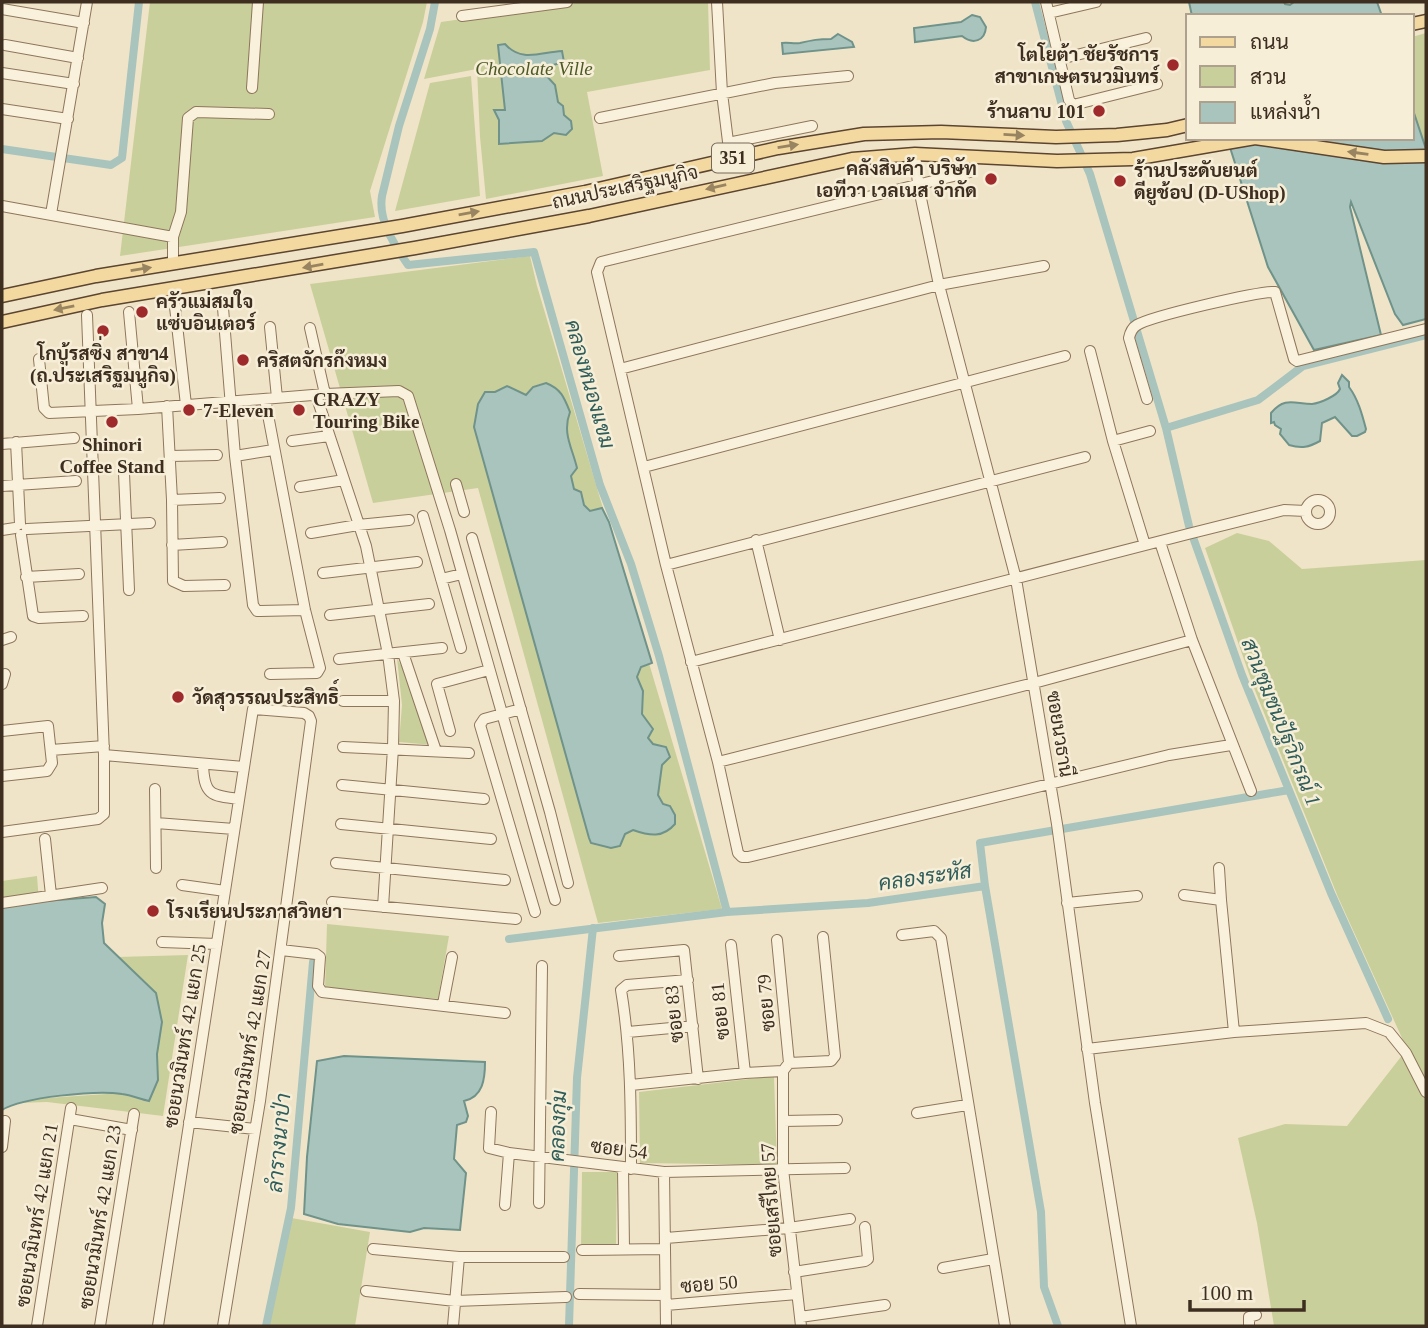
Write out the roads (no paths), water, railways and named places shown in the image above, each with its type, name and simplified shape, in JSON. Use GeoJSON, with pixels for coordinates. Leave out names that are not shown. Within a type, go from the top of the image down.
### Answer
{"type":"FeatureCollection","features":[{"type":"Feature","properties":{"kind":"main road","name":"ถนนประเสริฐมนูกิจ"},"geometry":{"type":"LineString","coordinates":[[2,296],[96,276],[402,226],[582,193],[778,148],[864,134],[942,132],[1072,138],[1142,133],[1186,125]]}},
{"type":"Feature","properties":{"kind":"main road"},"geometry":{"type":"LineString","coordinates":[[1072,138],[1179,137],[1182,145],[1173,153]]}},
{"type":"Feature","properties":{"kind":"main road","name":"ถนนประเสริฐมนูกิจ"},"geometry":{"type":"LineString","coordinates":[[2,322],[102,300],[589,216],[852,159],[915,154],[1080,160],[1133,159],[1246,140]]}},
{"type":"Feature","properties":{"kind":"main road","name":"ถนนประเสริฐมนูกิจ"},"geometry":{"type":"LineString","coordinates":[[1269,140],[1384,157],[1426,156]]}},
{"type":"Feature","properties":{"kind":"main road"},"geometry":{"type":"LineString","coordinates":[[582,193],[589,216]]}},
{"type":"Feature","properties":{"kind":"street"},"geometry":{"type":"LineString","coordinates":[[51,215],[87,2]]}},
{"type":"Feature","properties":{"kind":"street"},"geometry":{"type":"LineString","coordinates":[[252,88],[258,2]]}},
{"type":"Feature","properties":{"kind":"street"},"geometry":{"type":"LineString","coordinates":[[463,16],[567,2]]}},
{"type":"Feature","properties":{"kind":"street"},"geometry":{"type":"LineString","coordinates":[[717,2],[722,93],[730,159]]}},
{"type":"Feature","properties":{"kind":"street"},"geometry":{"type":"LineString","coordinates":[[1046,2],[1069,100],[1073,105],[1157,84]]}},
{"type":"Feature","properties":{"kind":"street"},"geometry":{"type":"LineString","coordinates":[[1049,13],[1096,2]]}},
{"type":"Feature","properties":{"kind":"street"},"geometry":{"type":"LineString","coordinates":[[2,9],[84,23]]}},
{"type":"Feature","properties":{"kind":"street"},"geometry":{"type":"LineString","coordinates":[[1060,59],[1146,38]]}},
{"type":"Feature","properties":{"kind":"street"},"geometry":{"type":"LineString","coordinates":[[5,45],[78,58]]}},
{"type":"Feature","properties":{"kind":"street"},"geometry":{"type":"LineString","coordinates":[[2,73],[74,85]]}},
{"type":"Feature","properties":{"kind":"street"},"geometry":{"type":"LineString","coordinates":[[600,118],[775,83],[848,76]]}},
{"type":"Feature","properties":{"kind":"street"},"geometry":{"type":"LineString","coordinates":[[2,109],[68,119]]}},
{"type":"Feature","properties":{"kind":"street"},"geometry":{"type":"LineString","coordinates":[[173,264],[173,237],[181,212],[188,118],[196,112],[269,114]]}},
{"type":"Feature","properties":{"kind":"street"},"geometry":{"type":"LineString","coordinates":[[728,143],[812,125]]}},
{"type":"Feature","properties":{"kind":"street","name":"ซอยนวธานี"},"geometry":{"type":"LineString","coordinates":[[915,154],[918,184],[939,285],[1016,579],[1057,828],[1087,1049],[1131,1326]]}},
{"type":"Feature","properties":{"kind":"street"},"geometry":{"type":"LineString","coordinates":[[970,172],[601,262],[597,272],[738,853],[742,857],[1169,755],[1231,745]]}},
{"type":"Feature","properties":{"kind":"street"},"geometry":{"type":"LineString","coordinates":[[2,206],[173,237]]}},
{"type":"Feature","properties":{"kind":"street"},"geometry":{"type":"LineString","coordinates":[[620,369],[939,285],[1044,266]]}},
{"type":"Feature","properties":{"kind":"street"},"geometry":{"type":"LineString","coordinates":[[173,289],[186,405]]}},
{"type":"Feature","properties":{"kind":"street"},"geometry":{"type":"LineString","coordinates":[[1147,399],[1129,338],[1135,326],[1178,312],[1271,291],[1278,295],[1294,359],[1297,361],[1426,329]]}},
{"type":"Feature","properties":{"kind":"street"},"geometry":{"type":"LineString","coordinates":[[223,308],[234,456],[253,605],[257,611],[305,610]]}},
{"type":"Feature","properties":{"kind":"street"},"geometry":{"type":"LineString","coordinates":[[129,312],[138,409]]}},
{"type":"Feature","properties":{"kind":"street"},"geometry":{"type":"LineString","coordinates":[[2,832],[102,817],[104,809],[87,315]]}},
{"type":"Feature","properties":{"kind":"street"},"geometry":{"type":"LineString","coordinates":[[270,327],[277,398]]}},
{"type":"Feature","properties":{"kind":"street"},"geometry":{"type":"LineString","coordinates":[[310,328],[329,436],[372,569],[394,701],[383,907]]}},
{"type":"Feature","properties":{"kind":"street"},"geometry":{"type":"LineString","coordinates":[[1090,351],[1113,440],[1145,545]]}},
{"type":"Feature","properties":{"kind":"street"},"geometry":{"type":"LineString","coordinates":[[644,467],[1065,356]]}},
{"type":"Feature","properties":{"kind":"street"},"geometry":{"type":"LineString","coordinates":[[39,359],[45,411],[54,414],[320,394],[404,392],[408,396],[459,563],[555,900]]}},
{"type":"Feature","properties":{"kind":"street"},"geometry":{"type":"LineString","coordinates":[[265,399],[319,671],[270,674]]}},
{"type":"Feature","properties":{"kind":"street"},"geometry":{"type":"LineString","coordinates":[[166,406],[172,500],[173,581],[184,586],[225,585]]}},
{"type":"Feature","properties":{"kind":"street"},"geometry":{"type":"LineString","coordinates":[[1113,440],[1150,431]]}},
{"type":"Feature","properties":{"kind":"street"},"geometry":{"type":"LineString","coordinates":[[292,441],[329,436]]}},
{"type":"Feature","properties":{"kind":"street"},"geometry":{"type":"LineString","coordinates":[[2,444],[74,438]]}},
{"type":"Feature","properties":{"kind":"street"},"geometry":{"type":"LineString","coordinates":[[16,442],[21,529],[33,616],[83,616]]}},
{"type":"Feature","properties":{"kind":"street"},"geometry":{"type":"LineString","coordinates":[[234,456],[273,450]]}},
{"type":"Feature","properties":{"kind":"street"},"geometry":{"type":"LineString","coordinates":[[170,456],[217,455]]}},
{"type":"Feature","properties":{"kind":"street"},"geometry":{"type":"LineString","coordinates":[[666,565],[1085,457]]}},
{"type":"Feature","properties":{"kind":"street"},"geometry":{"type":"LineString","coordinates":[[124,473],[129,590]]}},
{"type":"Feature","properties":{"kind":"street"},"geometry":{"type":"LineString","coordinates":[[300,487],[344,480]]}},
{"type":"Feature","properties":{"kind":"street"},"geometry":{"type":"LineString","coordinates":[[2,486],[76,481]]}},
{"type":"Feature","properties":{"kind":"street"},"geometry":{"type":"LineString","coordinates":[[456,484],[464,512]]}},
{"type":"Feature","properties":{"kind":"street"},"geometry":{"type":"LineString","coordinates":[[172,500],[220,498]]}},
{"type":"Feature","properties":{"kind":"street"},"geometry":{"type":"LineString","coordinates":[[442,505],[460,500]]}},
{"type":"Feature","properties":{"kind":"street"},"geometry":{"type":"LineString","coordinates":[[691,662],[1284,510],[1306,511]]}},
{"type":"Feature","properties":{"kind":"street"},"geometry":{"type":"LineString","coordinates":[[423,516],[461,648]]}},
{"type":"Feature","properties":{"kind":"street"},"geometry":{"type":"LineString","coordinates":[[311,533],[409,520]]}},
{"type":"Feature","properties":{"kind":"street"},"geometry":{"type":"LineString","coordinates":[[2,530],[150,523]]}},
{"type":"Feature","properties":{"kind":"street"},"geometry":{"type":"LineString","coordinates":[[472,538],[568,883]]}},
{"type":"Feature","properties":{"kind":"street"},"geometry":{"type":"LineString","coordinates":[[756,540],[780,640]]}},
{"type":"Feature","properties":{"kind":"street"},"geometry":{"type":"LineString","coordinates":[[1160,541],[1192,640],[1251,791]]}},
{"type":"Feature","properties":{"kind":"street"},"geometry":{"type":"LineString","coordinates":[[172,545],[222,542]]}},
{"type":"Feature","properties":{"kind":"street"},"geometry":{"type":"LineString","coordinates":[[459,563],[477,558]]}},
{"type":"Feature","properties":{"kind":"street"},"geometry":{"type":"LineString","coordinates":[[323,573],[417,562]]}},
{"type":"Feature","properties":{"kind":"street"},"geometry":{"type":"LineString","coordinates":[[26,577],[79,574]]}},
{"type":"Feature","properties":{"kind":"street"},"geometry":{"type":"LineString","coordinates":[[441,579],[462,574]]}},
{"type":"Feature","properties":{"kind":"street"},"geometry":{"type":"LineString","coordinates":[[330,615],[429,604]]}},
{"type":"Feature","properties":{"kind":"street"},"geometry":{"type":"LineString","coordinates":[[718,762],[1192,640]]}},
{"type":"Feature","properties":{"kind":"street"},"geometry":{"type":"LineString","coordinates":[[339,659],[442,648]]}},
{"type":"Feature","properties":{"kind":"street"},"geometry":{"type":"LineString","coordinates":[[485,656],[505,651]]}},
{"type":"Feature","properties":{"kind":"street"},"geometry":{"type":"LineString","coordinates":[[403,653],[436,751]]}},
{"type":"Feature","properties":{"kind":"street"},"geometry":{"type":"LineString","coordinates":[[450,731],[437,684],[489,670]]}},
{"type":"Feature","properties":{"kind":"street"},"geometry":{"type":"LineString","coordinates":[[343,701],[394,701]]}},
{"type":"Feature","properties":{"kind":"street","name":"ซอยนวมินทร์ 42 แยก 25"},"geometry":{"type":"LineString","coordinates":[[158,1326],[253,709],[304,713],[311,721]]}},
{"type":"Feature","properties":{"kind":"street"},"geometry":{"type":"LineString","coordinates":[[521,709],[481,720],[480,725],[535,912]]}},
{"type":"Feature","properties":{"kind":"street","name":"ซอยนวมินทร์ 42 แยก 27"},"geometry":{"type":"LineString","coordinates":[[223,1326],[255,1129],[311,721]]}},
{"type":"Feature","properties":{"kind":"street"},"geometry":{"type":"LineString","coordinates":[[2,732],[48,726],[52,766],[47,771],[2,776]]}},
{"type":"Feature","properties":{"kind":"street"},"geometry":{"type":"LineString","coordinates":[[343,747],[469,753]]}},
{"type":"Feature","properties":{"kind":"street"},"geometry":{"type":"LineString","coordinates":[[51,750],[104,751],[244,767]]}},
{"type":"Feature","properties":{"kind":"street"},"geometry":{"type":"LineString","coordinates":[[203,764],[204,782],[209,791],[220,797],[239,799]]}},
{"type":"Feature","properties":{"kind":"street"},"geometry":{"type":"LineString","coordinates":[[342,785],[484,799]]}},
{"type":"Feature","properties":{"kind":"street"},"geometry":{"type":"LineString","coordinates":[[155,789],[156,868]]}},
{"type":"Feature","properties":{"kind":"street"},"geometry":{"type":"LineString","coordinates":[[156,823],[234,829]]}},
{"type":"Feature","properties":{"kind":"street"},"geometry":{"type":"LineString","coordinates":[[341,824],[491,839]]}},
{"type":"Feature","properties":{"kind":"street"},"geometry":{"type":"LineString","coordinates":[[46,839],[51,895]]}},
{"type":"Feature","properties":{"kind":"street"},"geometry":{"type":"LineString","coordinates":[[336,863],[505,880]]}},
{"type":"Feature","properties":{"kind":"street"},"geometry":{"type":"LineString","coordinates":[[1219,868],[1234,1032]]}},
{"type":"Feature","properties":{"kind":"street"},"geometry":{"type":"LineString","coordinates":[[182,885],[225,891]]}},
{"type":"Feature","properties":{"kind":"street"},"geometry":{"type":"LineString","coordinates":[[2,902],[102,888]]}},
{"type":"Feature","properties":{"kind":"street"},"geometry":{"type":"LineString","coordinates":[[1184,895],[1221,900]]}},
{"type":"Feature","properties":{"kind":"street"},"geometry":{"type":"LineString","coordinates":[[1067,903],[1137,896]]}},
{"type":"Feature","properties":{"kind":"street"},"geometry":{"type":"LineString","coordinates":[[332,902],[516,919]]}},
{"type":"Feature","properties":{"kind":"street"},"geometry":{"type":"LineString","coordinates":[[901,935],[934,931],[941,938],[1006,1326]]}},
{"type":"Feature","properties":{"kind":"street"},"geometry":{"type":"LineString","coordinates":[[631,1085],[831,1061],[835,1056],[823,937]]}},
{"type":"Feature","properties":{"kind":"street","name":"ซอย 79"},"geometry":{"type":"LineString","coordinates":[[778,940],[786,1067]]}},
{"type":"Feature","properties":{"kind":"street"},"geometry":{"type":"LineString","coordinates":[[163,942],[217,944]]}},
{"type":"Feature","properties":{"kind":"street","name":"ซอย 81"},"geometry":{"type":"LineString","coordinates":[[731,945],[745,1073]]}},
{"type":"Feature","properties":{"kind":"street","name":"ซอย 83"},"geometry":{"type":"LineString","coordinates":[[619,956],[681,949],[685,953],[698,1079]]}},
{"type":"Feature","properties":{"kind":"street"},"geometry":{"type":"LineString","coordinates":[[281,950],[316,954],[320,957],[318,986],[322,992],[505,1013]]}},
{"type":"Feature","properties":{"kind":"street"},"geometry":{"type":"LineString","coordinates":[[443,1004],[452,957]]}},
{"type":"Feature","properties":{"kind":"street"},"geometry":{"type":"LineString","coordinates":[[539,1203],[542,965]]}},
{"type":"Feature","properties":{"kind":"street"},"geometry":{"type":"LineString","coordinates":[[624,1250],[631,1085],[628,1032],[621,990],[623,987],[688,980]]}},
{"type":"Feature","properties":{"kind":"street"},"geometry":{"type":"LineString","coordinates":[[1087,1049],[1234,1032],[1366,1023],[1389,1032],[1406,1054],[1426,1092]]}},
{"type":"Feature","properties":{"kind":"street"},"geometry":{"type":"LineString","coordinates":[[628,1032],[693,1026]]}},
{"type":"Feature","properties":{"kind":"street","name":"ซอยเสรีไทย 57"},"geometry":{"type":"LineString","coordinates":[[786,1067],[783,1169],[800,1322]]}},
{"type":"Feature","properties":{"kind":"street"},"geometry":{"type":"LineString","coordinates":[[917,1114],[967,1105]]}},
{"type":"Feature","properties":{"kind":"street"},"geometry":{"type":"LineString","coordinates":[[491,1112],[489,1149],[509,1153],[505,1205]]}},
{"type":"Feature","properties":{"kind":"street","name":"ซอยนวมินทร์ 42 แยก 21"},"geometry":{"type":"LineString","coordinates":[[37,1326],[70,1113],[132,1130]]}},
{"type":"Feature","properties":{"kind":"street","name":"ซอยนวมินทร์ 42 แยก 23"},"geometry":{"type":"LineString","coordinates":[[100,1326],[134,1114]]}},
{"type":"Feature","properties":{"kind":"street"},"geometry":{"type":"LineString","coordinates":[[2,1147],[5,1121]]}},
{"type":"Feature","properties":{"kind":"street"},"geometry":{"type":"LineString","coordinates":[[783,1121],[838,1121]]}},
{"type":"Feature","properties":{"kind":"street"},"geometry":{"type":"LineString","coordinates":[[189,1122],[255,1129]]}},
{"type":"Feature","properties":{"kind":"street","name":"ซอย 54"},"geometry":{"type":"LineString","coordinates":[[509,1153],[664,1172],[845,1168]]}},
{"type":"Feature","properties":{"kind":"street"},"geometry":{"type":"LineString","coordinates":[[664,1172],[666,1326]]}},
{"type":"Feature","properties":{"kind":"street"},"geometry":{"type":"LineString","coordinates":[[582,1250],[624,1250],[850,1219]]}},
{"type":"Feature","properties":{"kind":"street"},"geometry":{"type":"LineString","coordinates":[[794,1272],[865,1261],[868,1258],[865,1227]]}},
{"type":"Feature","properties":{"kind":"street"},"geometry":{"type":"LineString","coordinates":[[373,1249],[459,1257],[564,1256]]}},
{"type":"Feature","properties":{"kind":"street"},"geometry":{"type":"LineString","coordinates":[[453,1326],[459,1257]]}},
{"type":"Feature","properties":{"kind":"street"},"geometry":{"type":"LineString","coordinates":[[943,1268],[993,1259]]}},
{"type":"Feature","properties":{"kind":"street"},"geometry":{"type":"LineString","coordinates":[[366,1291],[455,1301],[566,1297]]}},
{"type":"Feature","properties":{"kind":"street","name":"ซอย 50"},"geometry":{"type":"LineString","coordinates":[[579,1294],[665,1300],[797,1294]]}},
{"type":"Feature","properties":{"kind":"street"},"geometry":{"type":"LineString","coordinates":[[800,1322],[885,1305]]}},
{"type":"Feature","properties":{"kind":"street"},"geometry":{"type":"LineString","coordinates":[[1249,1326],[1249,1317],[1256,1315]]}},
{"type":"Feature","properties":{"kind":"water"},"geometry":{"type":"Polygon","coordinates":[[[1189,2],[1284,2],[1290,5],[1294,2],[1377,2],[1381,14],[1192,14],[1189,2]]]}},
{"type":"Feature","properties":{"kind":"water"},"geometry":{"type":"Polygon","coordinates":[[[972,15],[980,17],[986,27],[983,36],[978,40],[962,36],[915,42],[914,28],[961,22],[972,15]]]}},
{"type":"Feature","properties":{"kind":"water"},"geometry":{"type":"Polygon","coordinates":[[[838,34],[852,42],[854,47],[783,54],[782,43],[831,39],[838,34]]]}},
{"type":"Feature","properties":{"kind":"water"},"geometry":{"type":"Polygon","coordinates":[[[505,44],[511,50],[525,55],[562,51],[564,62],[546,67],[542,71],[555,85],[558,102],[563,106],[564,115],[571,121],[572,129],[566,135],[554,133],[542,141],[499,144],[499,120],[494,110],[505,110],[498,45],[505,44]]]}},
{"type":"Feature","properties":{"kind":"water"},"geometry":{"type":"Polygon","coordinates":[[[1414,113],[1426,149],[1426,319],[1403,325],[1395,314],[1351,202],[1381,335],[1314,350],[1268,267],[1228,140],[1414,140],[1414,113]]]}},
{"type":"Feature","properties":{"kind":"water"},"geometry":{"type":"Polygon","coordinates":[[[1342,375],[1349,382],[1361,412],[1365,432],[1352,436],[1335,417],[1322,423],[1320,441],[1305,447],[1289,445],[1280,434],[1281,429],[1274,422],[1271,423],[1271,413],[1281,404],[1312,404],[1328,399],[1340,389],[1338,383],[1342,375]]]}},
{"type":"Feature","properties":{"kind":"water"},"geometry":{"type":"Polygon","coordinates":[[[546,383],[561,394],[570,412],[567,433],[577,468],[571,476],[574,489],[581,492],[584,505],[590,511],[602,508],[609,522],[652,663],[641,667],[637,677],[643,691],[642,714],[653,729],[648,738],[653,744],[666,747],[670,757],[662,765],[658,795],[663,804],[670,806],[675,815],[675,824],[661,834],[645,834],[633,830],[625,834],[620,846],[611,848],[591,843],[589,838],[474,427],[478,404],[485,392],[495,392],[507,386],[526,395],[533,387],[546,383]]]}},
{"type":"Feature","properties":{"kind":"water"},"geometry":{"type":"Polygon","coordinates":[[[96,897],[105,904],[102,923],[104,943],[156,993],[162,1022],[157,1054],[158,1080],[149,1101],[122,1094],[79,1094],[26,1101],[2,1110],[2,907],[96,897]]]}},
{"type":"Feature","properties":{"kind":"water"},"geometry":{"type":"Polygon","coordinates":[[[344,1056],[485,1062],[482,1086],[475,1096],[464,1101],[468,1116],[466,1122],[457,1125],[454,1159],[466,1173],[460,1230],[424,1228],[410,1232],[338,1224],[304,1214],[317,1061],[344,1056]]]}},
{"type":"Feature","properties":{"kind":"waterway"},"geometry":{"type":"LineString","coordinates":[[2,149],[111,165],[122,158],[139,2]]}},
{"type":"Feature","properties":{"kind":"waterway","name":"คลองหนองแขม"},"geometry":{"type":"LineString","coordinates":[[435,2],[430,29],[399,126],[382,196],[382,214],[393,241],[408,265],[534,252],[600,485],[631,564],[659,656],[727,912]]}},
{"type":"Feature","properties":{"kind":"waterway","name":"สวนชุมชนปัฐวิกรณ์ 1"},"geometry":{"type":"LineString","coordinates":[[1035,2],[1066,121],[1090,174],[1166,428],[1189,526],[1242,675],[1331,893],[1388,1019]]}},
{"type":"Feature","properties":{"kind":"waterway"},"geometry":{"type":"LineString","coordinates":[[1166,428],[1258,400],[1303,366],[1426,335]]}},
{"type":"Feature","properties":{"kind":"waterway"},"geometry":{"type":"LineString","coordinates":[[985,886],[980,843],[1289,790]]}},
{"type":"Feature","properties":{"kind":"waterway","name":"คลองระหัส"},"geometry":{"type":"LineString","coordinates":[[509,939],[727,912],[868,903],[985,886],[1041,1212],[1044,1287],[1058,1326]]}},
{"type":"Feature","properties":{"kind":"waterway","name":"คลองกุ่ม"},"geometry":{"type":"LineString","coordinates":[[569,1326],[577,1078],[593,928]]}},
{"type":"Feature","properties":{"kind":"waterway","name":"ลำรางนาป่า"},"geometry":{"type":"LineString","coordinates":[[266,1326],[291,1208],[313,962]]}},
{"type":"Feature","properties":{"kind":"place","name":"โตโยต้า ชัยรัชการ สาขาเกษตรนวมินทร์"},"geometry":{"type":"Point","coordinates":[1173,65]}},
{"type":"Feature","properties":{"kind":"place","name":"ร้านลาบ 101"},"geometry":{"type":"Point","coordinates":[1099,111]}},
{"type":"Feature","properties":{"kind":"place","name":"คลังสินค้า บริษัท เอทีวา เวลเนส จำกัด"},"geometry":{"type":"Point","coordinates":[991,179]}},
{"type":"Feature","properties":{"kind":"place","name":"ร้านประดับยนต์ ดียูช้อป (D-UShop)"},"geometry":{"type":"Point","coordinates":[1120,181]}},
{"type":"Feature","properties":{"kind":"place","name":"ครัวแม่สมใจ แซ่บอินเตอร์"},"geometry":{"type":"Point","coordinates":[142,312]}},
{"type":"Feature","properties":{"kind":"place","name":"โกบู้รสซิ่ง สาขา4 (ถ.ประเสริฐมนูกิจ)"},"geometry":{"type":"Point","coordinates":[103,331]}},
{"type":"Feature","properties":{"kind":"place","name":"คริสตจักรก๊งหมง"},"geometry":{"type":"Point","coordinates":[243,360]}},
{"type":"Feature","properties":{"kind":"place","name":"7-Eleven"},"geometry":{"type":"Point","coordinates":[189,410]}},
{"type":"Feature","properties":{"kind":"place","name":"CRAZY Touring Bike"},"geometry":{"type":"Point","coordinates":[299,410]}},
{"type":"Feature","properties":{"kind":"place","name":"Shinori Coffee Stand"},"geometry":{"type":"Point","coordinates":[112,422]}},
{"type":"Feature","properties":{"kind":"place","name":"วัดสุวรรณประสิทธิ์"},"geometry":{"type":"Point","coordinates":[178,697]}},
{"type":"Feature","properties":{"kind":"place","name":"โรงเรียนประภาสวิทยา"},"geometry":{"type":"Point","coordinates":[153,911]}},
{"type":"Feature","properties":{"kind":"park label","name":"Chocolate Ville"},"geometry":{"type":"Point","coordinates":[534,68]}}]}
